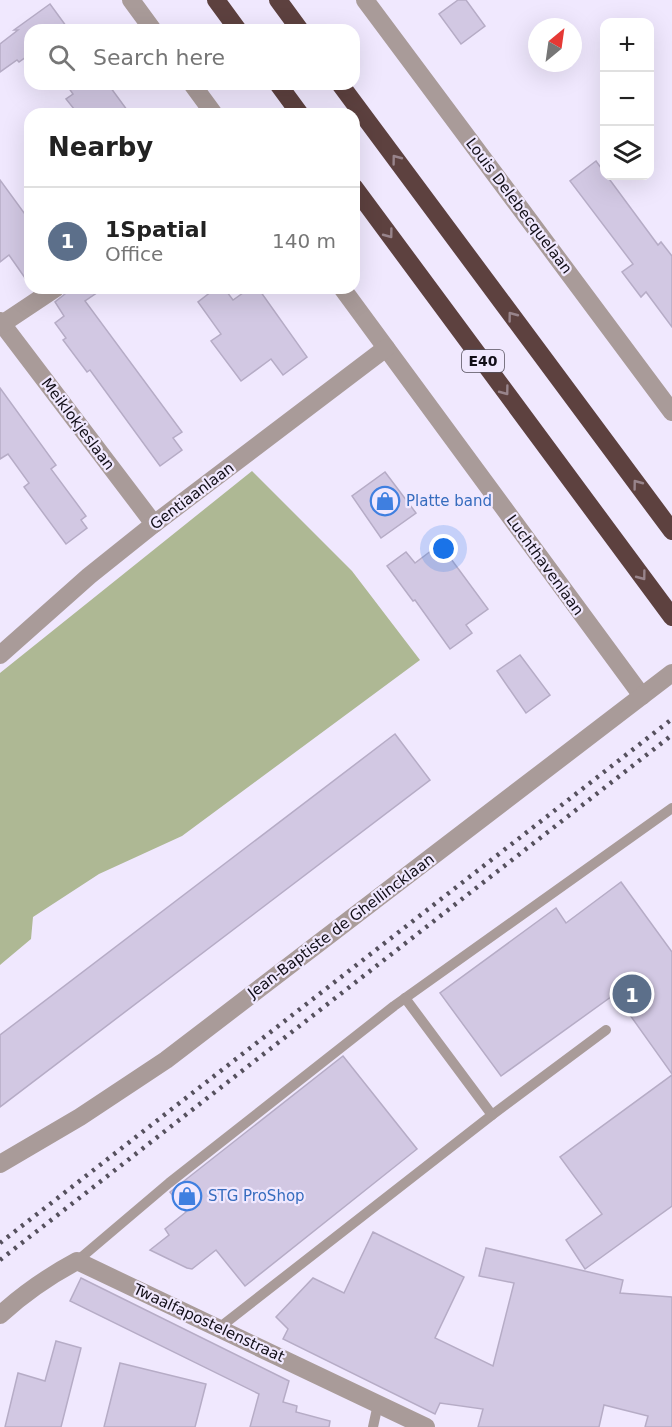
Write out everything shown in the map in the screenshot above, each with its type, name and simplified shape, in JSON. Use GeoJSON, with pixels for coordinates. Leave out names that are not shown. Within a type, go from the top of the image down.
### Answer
{"type":"FeatureCollection","features":[{"type":"Feature","properties":{"kind":"highway"},"geometry":{"type":"LineString","coordinates":[[216,0],[234,24]]}},
{"type":"Feature","properties":{"kind":"highway"},"geometry":{"type":"LineString","coordinates":[[278,0],[296,24]]}},
{"type":"Feature","properties":{"kind":"highway"},"geometry":{"type":"LineString","coordinates":[[282,90],[296,108]]}},
{"type":"Feature","properties":{"kind":"highway"},"geometry":{"type":"LineString","coordinates":[[344,90],[358,108]]}},
{"type":"Feature","properties":{"kind":"highway"},"geometry":{"type":"LineString","coordinates":[[360,111],[672,531]]}},
{"type":"Feature","properties":{"kind":"highway","name":"E40"},"geometry":{"type":"LineString","coordinates":[[360,195],[672,617]]}},
{"type":"Feature","properties":{"kind":"street"},"geometry":{"type":"LineString","coordinates":[[131,0],[149,24]]}},
{"type":"Feature","properties":{"kind":"street","name":"Louis Delebecquelaan"},"geometry":{"type":"LineString","coordinates":[[365,0],[672,412]]}},
{"type":"Feature","properties":{"kind":"street"},"geometry":{"type":"LineString","coordinates":[[196,90],[210,108]]}},
{"type":"Feature","properties":{"kind":"street","name":"Meiklokjeslaan"},"geometry":{"type":"LineString","coordinates":[[46,294],[1,322],[154,524]]}},
{"type":"Feature","properties":{"kind":"street","name":"Luchthavenlaan"},"geometry":{"type":"LineString","coordinates":[[346,294],[642,696]]}},
{"type":"Feature","properties":{"kind":"street","name":"Gentiaanlaan"},"geometry":{"type":"LineString","coordinates":[[2,650],[88,576],[154,524],[387,348]]}},
{"type":"Feature","properties":{"kind":"street","name":"Jean-Baptiste de Ghellincklaan"},"geometry":{"type":"LineString","coordinates":[[0,1164],[166,1060],[672,673]]}},
{"type":"Feature","properties":{"kind":"street"},"geometry":{"type":"LineString","coordinates":[[0,1315],[57,1271],[77,1261]]}},
{"type":"Feature","properties":{"kind":"street","name":"Twaalfapostelenstraat"},"geometry":{"type":"LineString","coordinates":[[77,1261],[426,1427]]}},
{"type":"Feature","properties":{"kind":"lane"},"geometry":{"type":"LineString","coordinates":[[77,1261],[168,1183],[405,998],[672,808]]}},
{"type":"Feature","properties":{"kind":"lane"},"geometry":{"type":"LineString","coordinates":[[405,998],[492,1115]]}},
{"type":"Feature","properties":{"kind":"lane"},"geometry":{"type":"LineString","coordinates":[[219,1328],[492,1115],[606,1030]]}},
{"type":"Feature","properties":{"kind":"lane"},"geometry":{"type":"LineString","coordinates":[[373,1427],[378,1404]]}},
{"type":"Feature","properties":{"kind":"green space"},"geometry":{"type":"Polygon","coordinates":[[[252,471],[352,571],[420,660],[182,836],[99,874],[33,917],[31,939],[0,965],[0,673],[252,471]]]}},
{"type":"Feature","properties":{"kind":"building"},"geometry":{"type":"Polygon","coordinates":[[[458,0],[466,0],[485,26],[461,44],[439,14],[458,0]]]}},
{"type":"Feature","properties":{"kind":"building"},"geometry":{"type":"Polygon","coordinates":[[[50,4],[65,24],[24,24],[24,58],[19,62],[17,60],[0,72],[0,44],[18,30],[14,30],[50,4]]]}},
{"type":"Feature","properties":{"kind":"building"},"geometry":{"type":"Polygon","coordinates":[[[70,90],[112,90],[126,108],[73,108],[66,99],[73,94],[70,90]]]}},
{"type":"Feature","properties":{"kind":"building"},"geometry":{"type":"Polygon","coordinates":[[[596,161],[600,166],[600,180],[610,180],[658,245],[661,242],[672,256],[672,327],[646,292],[641,297],[622,272],[633,264],[570,181],[596,161]]]}},
{"type":"Feature","properties":{"kind":"building"},"geometry":{"type":"Polygon","coordinates":[[[0,180],[24,213],[24,276],[9,255],[0,262],[0,180]]]}},
{"type":"Feature","properties":{"kind":"building"},"geometry":{"type":"Polygon","coordinates":[[[65,294],[95,294],[85,301],[182,432],[173,438],[182,450],[160,466],[90,370],[87,372],[63,340],[66,338],[55,323],[64,316],[55,302],[65,294]]]}},
{"type":"Feature","properties":{"kind":"building"},"geometry":{"type":"Polygon","coordinates":[[[208,294],[228,294],[233,300],[242,294],[262,294],[307,357],[283,375],[271,359],[241,381],[211,341],[221,334],[198,302],[208,294]]]}},
{"type":"Feature","properties":{"kind":"building"},"geometry":{"type":"Polygon","coordinates":[[[0,388],[56,465],[51,469],[86,516],[81,520],[87,528],[66,544],[24,487],[29,483],[8,454],[0,459],[0,388]]]}},
{"type":"Feature","properties":{"kind":"building"},"geometry":{"type":"Polygon","coordinates":[[[385,472],[416,513],[381,538],[352,496],[385,472]]]}},
{"type":"Feature","properties":{"kind":"building"},"geometry":{"type":"Polygon","coordinates":[[[440,544],[488,609],[466,625],[472,633],[450,649],[387,566],[406,552],[415,563],[440,544]]]}},
{"type":"Feature","properties":{"kind":"building"},"geometry":{"type":"Polygon","coordinates":[[[520,655],[550,695],[526,713],[497,671],[520,655]]]}},
{"type":"Feature","properties":{"kind":"building"},"geometry":{"type":"Polygon","coordinates":[[[395,734],[430,780],[0,1107],[0,1035],[395,734]]]}},
{"type":"Feature","properties":{"kind":"building"},"geometry":{"type":"Polygon","coordinates":[[[621,882],[672,952],[672,1074],[615,994],[501,1076],[440,993],[556,908],[566,923],[621,882]]]}},
{"type":"Feature","properties":{"kind":"building"},"geometry":{"type":"Polygon","coordinates":[[[343,1056],[417,1149],[245,1286],[216,1250],[192,1269],[150,1250],[169,1235],[165,1229],[186,1212],[170,1192],[343,1056]]]}},
{"type":"Feature","properties":{"kind":"building"},"geometry":{"type":"Polygon","coordinates":[[[672,1075],[672,1206],[585,1269],[566,1240],[602,1214],[560,1157],[672,1075]]]}},
{"type":"Feature","properties":{"kind":"building"},"geometry":{"type":"Polygon","coordinates":[[[373,1232],[464,1277],[435,1338],[493,1366],[514,1283],[479,1276],[486,1248],[623,1280],[620,1293],[672,1297],[672,1427],[645,1427],[648,1416],[604,1405],[599,1427],[478,1427],[483,1409],[440,1403],[435,1414],[283,1339],[288,1329],[276,1317],[313,1278],[344,1293],[373,1232]]]}},
{"type":"Feature","properties":{"kind":"building"},"geometry":{"type":"Polygon","coordinates":[[[81,1278],[289,1381],[283,1402],[297,1406],[296,1412],[330,1421],[329,1427],[250,1427],[259,1394],[70,1301],[81,1278]]]}},
{"type":"Feature","properties":{"kind":"building"},"geometry":{"type":"Polygon","coordinates":[[[56,1341],[81,1348],[61,1427],[5,1427],[18,1373],[45,1381],[56,1341]]]}},
{"type":"Feature","properties":{"kind":"building"},"geometry":{"type":"Polygon","coordinates":[[[120,1363],[206,1384],[195,1427],[104,1427],[120,1363]]]}},
{"type":"Feature","properties":{"kind":"railway"},"geometry":{"type":"LineString","coordinates":[[0,1243],[672,719]]}},
{"type":"Feature","properties":{"kind":"railway"},"geometry":{"type":"LineString","coordinates":[[0,1260],[672,735]]}},
{"type":"Feature","properties":{"kind":"place","name":"Platte band"},"geometry":{"type":"Point","coordinates":[385,501]}},
{"type":"Feature","properties":{"kind":"place","name":"1Spatial"},"geometry":{"type":"Point","coordinates":[632,994]}},
{"type":"Feature","properties":{"kind":"place","name":"STG ProShop"},"geometry":{"type":"Point","coordinates":[187,1196]}}]}
